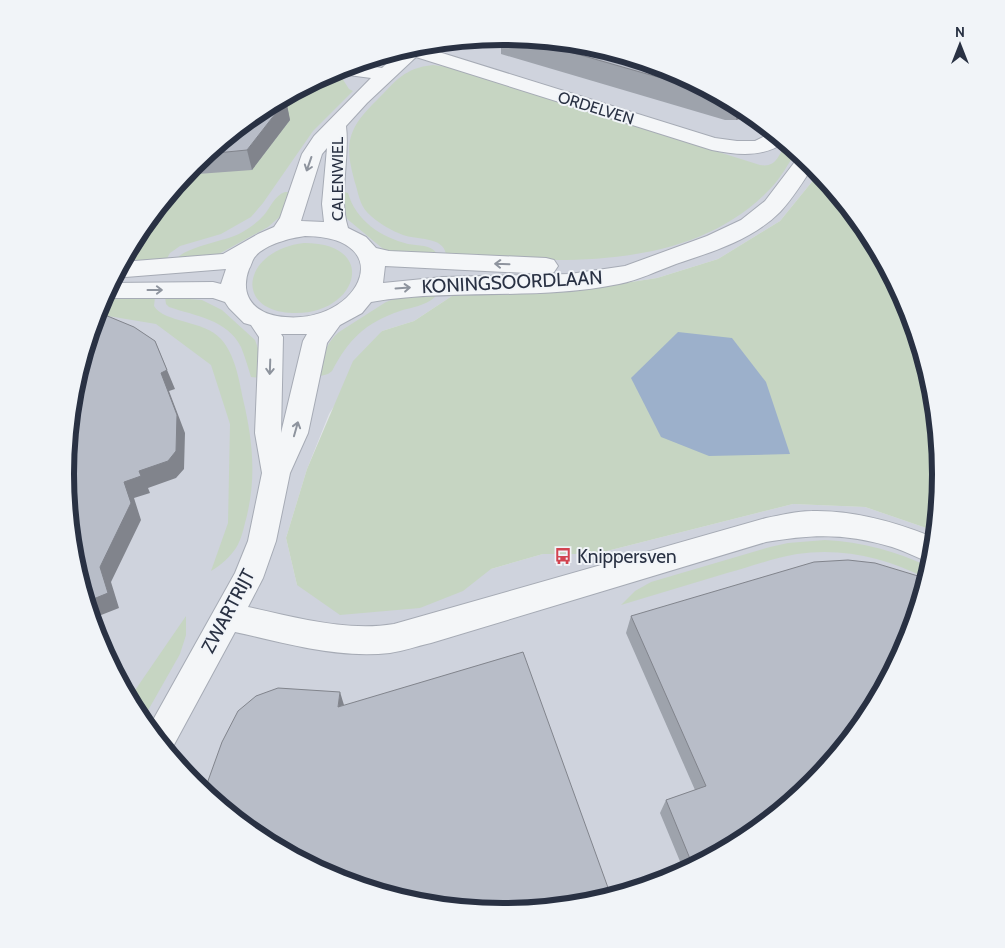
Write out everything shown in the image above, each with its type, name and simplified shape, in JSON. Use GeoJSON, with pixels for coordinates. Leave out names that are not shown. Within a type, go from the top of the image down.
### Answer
{"type":"FeatureCollection","features":[{"type":"Feature","properties":{"kind":"street","name":"ORDELVEN"},"geometry":{"type":"LineString","coordinates":[[432,51],[712,144],[736,148],[757,146],[773,141]]}},
{"type":"Feature","properties":{"kind":"street","name":"CALENWIEL"},"geometry":{"type":"LineString","coordinates":[[282,232],[291,220],[312,154],[321,141],[406,56]]}},
{"type":"Feature","properties":{"kind":"street"},"geometry":{"type":"LineString","coordinates":[[358,70],[386,74]]}},
{"type":"Feature","properties":{"kind":"street","name":"CALENWIEL"},"geometry":{"type":"LineString","coordinates":[[336,125],[337,157],[334,187],[334,220],[338,232]]}},
{"type":"Feature","properties":{"kind":"street","name":"KONINGSOORDLAAN"},"geometry":{"type":"LineString","coordinates":[[367,294],[390,289],[440,285],[570,282],[633,273],[656,262],[692,252],[728,236],[760,218],[788,188],[802,167]]}},
{"type":"Feature","properties":{"kind":"street"},"geometry":{"type":"LineString","coordinates":[[301,229],[321,229],[338,232],[356,241],[369,254],[373,267],[373,280],[367,294],[358,304],[332,320],[308,326],[283,326],[262,321],[249,315],[240,306],[234,296],[232,282],[235,268],[243,256],[254,246],[282,232],[301,229]]}},
{"type":"Feature","properties":{"kind":"street","name":"KONINGSOORDLAAN"},"geometry":{"type":"LineString","coordinates":[[369,254],[389,260],[560,266],[656,262]]}},
{"type":"Feature","properties":{"kind":"street"},"geometry":{"type":"LineString","coordinates":[[125,270],[222,262],[243,256]]}},
{"type":"Feature","properties":{"kind":"street"},"geometry":{"type":"LineString","coordinates":[[115,290],[214,290],[234,296]]}},
{"type":"Feature","properties":{"kind":"street","name":"ZWARTRIJT"},"geometry":{"type":"LineString","coordinates":[[162,736],[248,578],[262,541],[276,473],[295,433],[315,341],[332,320]]}},
{"type":"Feature","properties":{"kind":"street","name":"ZWARTRIJT"},"geometry":{"type":"LineString","coordinates":[[262,321],[271,338],[268,433],[276,473]]}},
{"type":"Feature","properties":{"kind":"street"},"geometry":{"type":"LineString","coordinates":[[226,616],[351,640],[390,639],[431,629],[766,530],[820,522],[873,528],[925,547]]}},
{"type":"Feature","properties":{"kind":"shaded area"},"geometry":{"type":"Polygon","coordinates":[[[502,45],[531,46],[586,53],[640,68],[667,78],[717,102],[741,117],[785,151],[814,179],[780,221],[718,259],[657,278],[573,291],[458,292],[414,321],[382,331],[329,414],[307,469],[286,538],[297,585],[491,569],[543,554],[595,554],[793,504],[865,507],[928,529],[917,585],[909,612],[884,670],[767,812],[717,846],[667,870],[614,888],[564,898],[283,843],[241,814],[220,797],[180,757],[162,735],[131,688],[106,638],[96,612],[88,585],[76,524],[96,336],[106,310],[131,259],[162,213],[180,191],[220,151],[241,134],[288,102],[313,89],[365,68],[419,53],[474,46],[502,45]]]}},
{"type":"Feature","properties":{"kind":"green space"},"geometry":{"type":"Polygon","coordinates":[[[433,65],[448,67],[760,165],[770,165],[773,163],[783,149],[792,158],[774,185],[737,217],[700,236],[660,249],[617,257],[574,260],[530,260],[446,254],[444,248],[435,241],[408,237],[390,229],[368,213],[359,198],[350,159],[350,139],[359,120],[401,76],[433,65]]]}},
{"type":"Feature","properties":{"kind":"green space"},"geometry":{"type":"Polygon","coordinates":[[[342,78],[349,89],[353,91],[313,131],[263,203],[251,217],[221,234],[180,246],[170,253],[165,262],[128,264],[162,213],[180,191],[220,151],[264,117],[288,102],[333,80],[342,78]]]}},
{"type":"Feature","properties":{"kind":"green space"},"geometry":{"type":"Polygon","coordinates":[[[814,179],[843,213],[874,260],[887,284],[909,336],[917,363],[928,418],[932,474],[928,529],[865,507],[793,504],[595,554],[543,554],[491,569],[463,591],[420,608],[340,615],[297,585],[286,538],[307,469],[353,361],[382,331],[414,321],[458,292],[573,291],[657,278],[718,259],[780,221],[814,179]]]}},
{"type":"Feature","properties":{"kind":"green space"},"geometry":{"type":"Polygon","coordinates":[[[341,191],[348,193],[363,220],[379,232],[398,241],[431,248],[437,254],[389,252],[382,248],[346,218],[343,213],[341,191]]]}},
{"type":"Feature","properties":{"kind":"green space"},"geometry":{"type":"Polygon","coordinates":[[[285,192],[291,192],[284,213],[268,227],[217,255],[175,261],[179,256],[194,248],[232,237],[246,230],[261,218],[276,199],[285,192]]]}},
{"type":"Feature","properties":{"kind":"green space"},"geometry":{"type":"Polygon","coordinates":[[[304,243],[328,246],[343,254],[351,266],[351,279],[345,292],[333,303],[315,311],[293,313],[273,310],[260,302],[254,292],[253,280],[258,268],[268,257],[284,248],[304,243]]]}},
{"type":"Feature","properties":{"kind":"green space"},"geometry":{"type":"Polygon","coordinates":[[[435,294],[435,297],[427,302],[388,316],[368,327],[352,341],[332,371],[317,377],[327,347],[339,332],[386,302],[394,299],[435,294]]]}},
{"type":"Feature","properties":{"kind":"green space"},"geometry":{"type":"Polygon","coordinates":[[[112,296],[155,297],[154,306],[159,312],[205,328],[221,339],[230,352],[240,383],[251,445],[252,476],[249,507],[238,545],[228,558],[211,571],[228,523],[230,424],[211,365],[156,324],[104,315],[112,296]]]}},
{"type":"Feature","properties":{"kind":"green space"},"geometry":{"type":"Polygon","coordinates":[[[165,297],[202,300],[222,310],[255,340],[260,354],[260,378],[251,377],[241,347],[228,330],[200,316],[169,307],[166,304],[165,297]]]}},
{"type":"Feature","properties":{"kind":"green space"},"geometry":{"type":"Polygon","coordinates":[[[825,540],[865,545],[904,556],[922,564],[919,575],[879,560],[847,553],[814,552],[797,554],[770,560],[621,605],[635,591],[651,582],[788,543],[825,540]]]}},
{"type":"Feature","properties":{"kind":"green space"},"geometry":{"type":"Polygon","coordinates":[[[186,616],[186,635],[180,654],[147,713],[134,692],[186,616]]]}},
{"type":"Feature","properties":{"kind":"water"},"geometry":{"type":"Polygon","coordinates":[[[678,332],[732,338],[766,382],[790,454],[709,456],[661,437],[631,378],[678,332]]]}},
{"type":"Feature","properties":{"kind":"building"},"geometry":{"type":"Polygon","coordinates":[[[561,49],[614,60],[678,83],[561,49]]]}},
{"type":"Feature","properties":{"kind":"building"},"geometry":{"type":"Polygon","coordinates":[[[281,106],[247,150],[218,153],[264,117],[281,106]]]}},
{"type":"Feature","properties":{"kind":"building"},"geometry":{"type":"Polygon","coordinates":[[[104,315],[134,327],[155,341],[167,370],[161,373],[177,415],[176,451],[168,461],[139,471],[141,476],[124,482],[131,503],[100,567],[108,593],[92,599],[82,558],[74,502],[74,446],[77,418],[88,363],[104,315]]]}},
{"type":"Feature","properties":{"kind":"building"},"geometry":{"type":"Polygon","coordinates":[[[848,560],[875,563],[919,577],[909,612],[899,638],[874,688],[843,735],[825,757],[785,797],[764,814],[717,846],[690,860],[666,800],[706,786],[631,616],[814,562],[848,560]]]}},
{"type":"Feature","properties":{"kind":"building"},"geometry":{"type":"Polygon","coordinates":[[[523,652],[609,889],[558,899],[502,903],[447,899],[391,888],[338,870],[288,846],[241,814],[207,784],[222,742],[238,711],[256,696],[278,688],[340,692],[338,707],[523,652]]]}},
{"type":"Feature","properties":{"kind":"place","name":"Knippersven"},"geometry":{"type":"Point","coordinates":[563,556]}}]}
